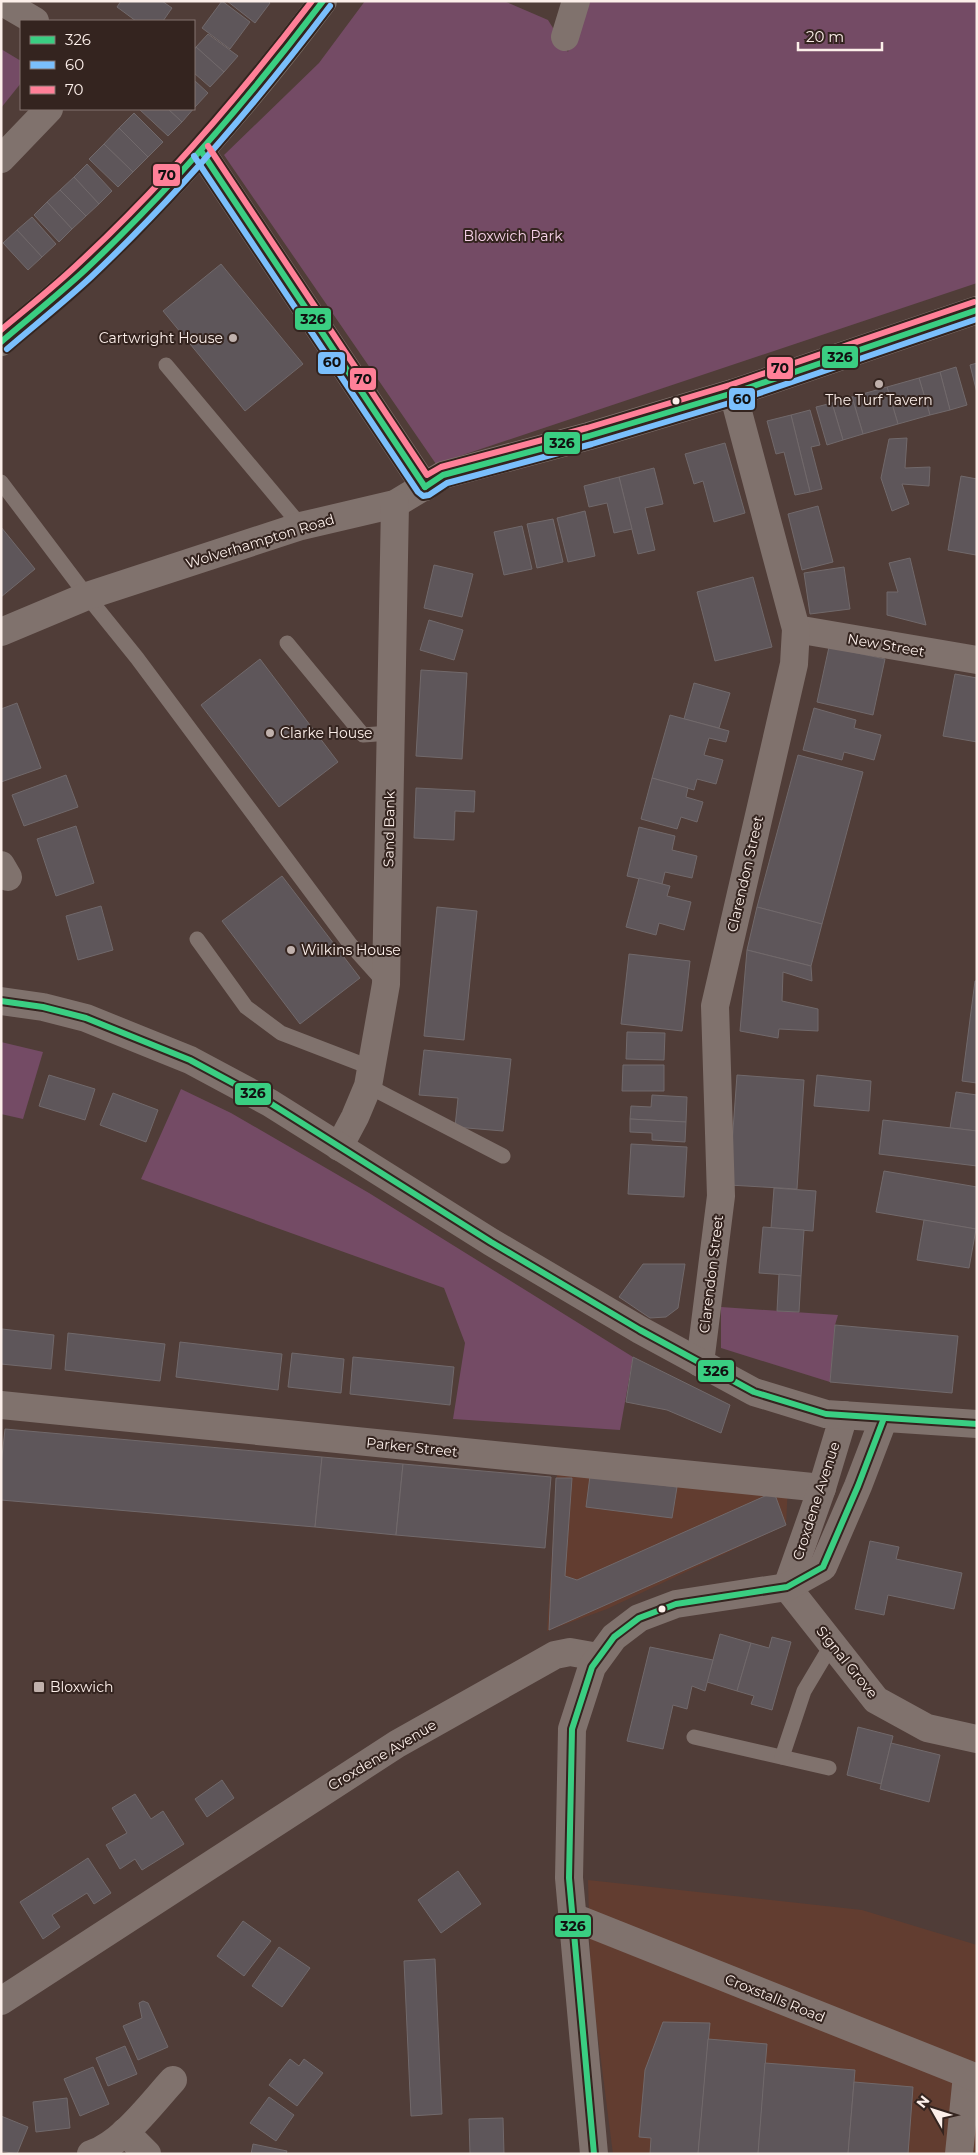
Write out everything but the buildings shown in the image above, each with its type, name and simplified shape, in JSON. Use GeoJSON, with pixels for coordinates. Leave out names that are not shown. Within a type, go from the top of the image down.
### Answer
{"type":"FeatureCollection","features":[{"type":"Feature","properties":{"kind":"main road"},"geometry":{"type":"LineString","coordinates":[[1,342],[84,271],[142,215],[201,151],[267,74],[323,1]]}},
{"type":"Feature","properties":{"kind":"street"},"geometry":{"type":"LineString","coordinates":[[1,1],[33,20]]}},
{"type":"Feature","properties":{"kind":"street"},"geometry":{"type":"LineString","coordinates":[[565,37],[576,1]]}},
{"type":"Feature","properties":{"kind":"street"},"geometry":{"type":"LineString","coordinates":[[1,159],[48,110]]}},
{"type":"Feature","properties":{"kind":"street"},"geometry":{"type":"LineString","coordinates":[[201,151],[425,487]]}},
{"type":"Feature","properties":{"kind":"street","name":"Wolverhampton Road"},"geometry":{"type":"LineString","coordinates":[[1,632],[87,596],[302,526],[395,504],[444,475],[589,436],[733,393],[977,310]]}},
{"type":"Feature","properties":{"kind":"street","name":"Clarendon Street"},"geometry":{"type":"LineString","coordinates":[[700,1363],[722,1196],[715,1006],[794,664],[796,629],[733,393]]}},
{"type":"Feature","properties":{"kind":"street","name":"Sand Bank"},"geometry":{"type":"LineString","coordinates":[[339,1147],[355,1117],[370,1077],[386,984],[395,504]]}},
{"type":"Feature","properties":{"kind":"street","name":"New Street"},"geometry":{"type":"LineString","coordinates":[[796,629],[977,660]]}},
{"type":"Feature","properties":{"kind":"street"},"geometry":{"type":"LineString","coordinates":[[1,1001],[43,1007],[86,1018],[190,1060],[270,1103],[491,1242],[700,1363],[754,1392],[826,1414],[977,1424]]}},
{"type":"Feature","properties":{"kind":"street","name":"Parker Street"},"geometry":{"type":"LineString","coordinates":[[1,1405],[822,1488]]}},
{"type":"Feature","properties":{"kind":"street","name":"Croxdene Avenue"},"geometry":{"type":"LineString","coordinates":[[787,1587],[822,1488],[844,1415]]}},
{"type":"Feature","properties":{"kind":"street","name":"Croxdene Avenue"},"geometry":{"type":"LineString","coordinates":[[2,2000],[397,1744],[555,1656],[570,1652],[598,1657],[614,1637],[640,1618],[676,1604],[787,1587],[823,1567],[858,1486],[884,1418]]}},
{"type":"Feature","properties":{"kind":"street","name":"Signal Grove"},"geometry":{"type":"LineString","coordinates":[[787,1587],[876,1700],[927,1728],[977,1739]]}},
{"type":"Feature","properties":{"kind":"street"},"geometry":{"type":"LineString","coordinates":[[594,2154],[569,1878],[572,1729],[592,1667],[598,1657]]}},
{"type":"Feature","properties":{"kind":"street","name":"Croxstalls Road"},"geometry":{"type":"LineString","coordinates":[[573,1917],[972,2077]]}},
{"type":"Feature","properties":{"kind":"street"},"geometry":{"type":"LineString","coordinates":[[959,2154],[972,2077]]}},
{"type":"Feature","properties":{"kind":"street"},"geometry":{"type":"LineString","coordinates":[[91,2154],[102,2151],[125,2132],[173,2080]]}},
{"type":"Feature","properties":{"kind":"street"},"geometry":{"type":"LineString","coordinates":[[125,2132],[147,2154]]}},
{"type":"Feature","properties":{"kind":"lane"},"geometry":{"type":"LineString","coordinates":[[166,365],[302,526]]}},
{"type":"Feature","properties":{"kind":"lane"},"geometry":{"type":"LineString","coordinates":[[1,482],[87,596],[132,651],[350,944],[386,984]]}},
{"type":"Feature","properties":{"kind":"lane"},"geometry":{"type":"LineString","coordinates":[[286,643],[363,735],[390,734]]}},
{"type":"Feature","properties":{"kind":"lane"},"geometry":{"type":"LineString","coordinates":[[197,939],[246,1007],[281,1033],[370,1077],[503,1156]]}},
{"type":"Feature","properties":{"kind":"lane"},"geometry":{"type":"LineString","coordinates":[[782,1757],[804,1691],[832,1644]]}},
{"type":"Feature","properties":{"kind":"lane"},"geometry":{"type":"LineString","coordinates":[[694,1737],[828,1768]]}},
{"type":"Feature","properties":{"kind":"shaded area"},"geometry":{"type":"Polygon","coordinates":[[[557,1474],[788,1485],[786,1525],[607,1609],[547,1631],[557,1474]]]}},
{"type":"Feature","properties":{"kind":"shaded area"},"geometry":{"type":"Polygon","coordinates":[[[588,1880],[862,1910],[977,1945],[977,2154],[613,2154],[591,1982],[588,1880]]]}},
{"type":"Feature","properties":{"kind":"green space","name":"Bloxwich Park"},"geometry":{"type":"Polygon","coordinates":[[[365,1],[504,1],[548,20],[568,52],[585,1],[977,1],[977,283],[436,464],[224,155],[319,63],[365,1]]]}},
{"type":"Feature","properties":{"kind":"green space"},"geometry":{"type":"Polygon","coordinates":[[[1,49],[20,60],[20,84],[1,108],[1,49]]]}},
{"type":"Feature","properties":{"kind":"green space"},"geometry":{"type":"Polygon","coordinates":[[[1,1042],[43,1052],[23,1119],[1,1114],[1,1042]]]}},
{"type":"Feature","properties":{"kind":"green space"},"geometry":{"type":"Polygon","coordinates":[[[181,1089],[231,1113],[369,1193],[633,1357],[620,1430],[453,1419],[465,1343],[444,1288],[141,1179],[181,1089]]]}},
{"type":"Feature","properties":{"kind":"green space"},"geometry":{"type":"Polygon","coordinates":[[[721,1307],[838,1315],[835,1325],[830,1382],[721,1348],[721,1307]]]}},
{"type":"Feature","properties":{"kind":"transit line","name":"70"},"geometry":{"type":"LineString","coordinates":[[1,330],[70,272],[142,201],[230,104],[312,1]]}},
{"type":"Feature","properties":{"kind":"transit line","name":"326"},"geometry":{"type":"LineString","coordinates":[[1,342],[85,270],[149,207],[239,107],[323,1]]}},
{"type":"Feature","properties":{"kind":"transit line","name":"60"},"geometry":{"type":"LineString","coordinates":[[7,349],[91,277],[155,213],[246,112],[330,6]]}},
{"type":"Feature","properties":{"kind":"transit line","name":"70"},"geometry":{"type":"LineString","coordinates":[[208,146],[427,475],[441,467],[587,428],[730,385],[974,302]]}},
{"type":"Feature","properties":{"kind":"transit line","name":"326"},"geometry":{"type":"LineString","coordinates":[[201,151],[425,487]]}},
{"type":"Feature","properties":{"kind":"transit line","name":"60"},"geometry":{"type":"LineString","coordinates":[[194,156],[418,492],[423,496],[429,495],[447,483],[592,444],[736,401],[977,319]]}},
{"type":"Feature","properties":{"kind":"transit line","name":"326"},"geometry":{"type":"LineString","coordinates":[[425,487],[443,475],[589,436],[733,393],[977,310]]}},
{"type":"Feature","properties":{"kind":"transit line","name":"326"},"geometry":{"type":"LineString","coordinates":[[1,1001],[43,1007],[86,1018],[190,1060],[270,1103],[491,1242],[640,1330],[754,1392],[826,1414],[977,1424]]}},
{"type":"Feature","properties":{"kind":"transit line","name":"326"},"geometry":{"type":"LineString","coordinates":[[594,2154],[569,1878],[572,1729],[592,1667],[614,1637],[639,1618],[676,1604],[787,1587],[823,1567],[858,1486],[884,1418]]}},
{"type":"Feature","properties":{"kind":"place","name":"Cartwright House"},"geometry":{"type":"Point","coordinates":[233,338]}},
{"type":"Feature","properties":{"kind":"place","name":"The Turf Tavern"},"geometry":{"type":"Point","coordinates":[879,384]}},
{"type":"Feature","properties":{"kind":"place","name":"Clarke House"},"geometry":{"type":"Point","coordinates":[270,733]}},
{"type":"Feature","properties":{"kind":"place","name":"Wilkins House"},"geometry":{"type":"Point","coordinates":[291,950]}},
{"type":"Feature","properties":{"kind":"place","name":"Bloxwich"},"geometry":{"type":"Point","coordinates":[39,1687]}}]}
